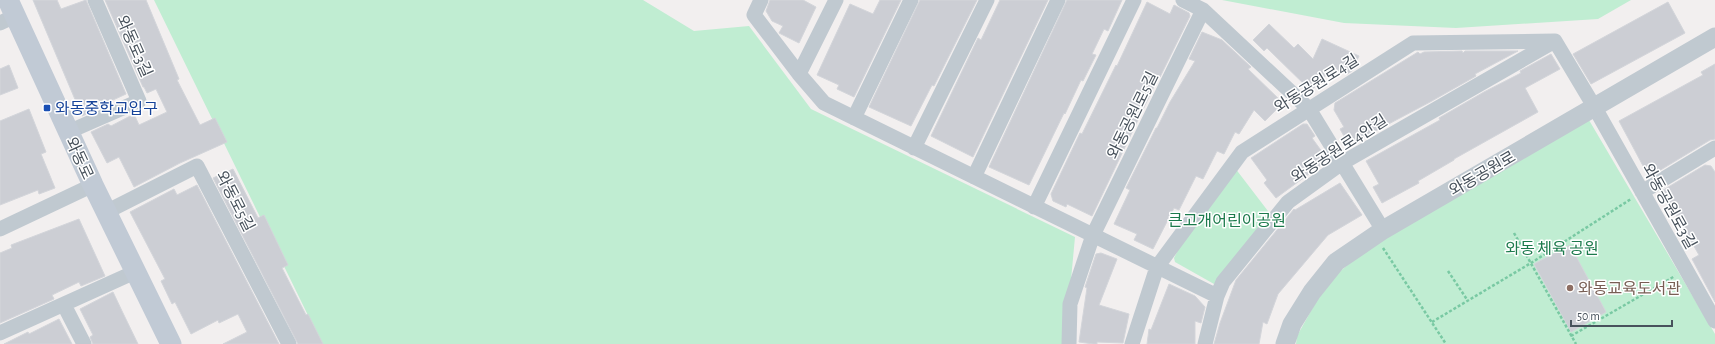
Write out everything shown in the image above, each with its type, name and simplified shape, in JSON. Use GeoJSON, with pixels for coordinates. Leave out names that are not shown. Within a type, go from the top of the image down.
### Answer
{"type":"FeatureCollection","features":[{"type":"Feature","properties":{"kind":"main road","name":"와동로"},"geometry":{"type":"LineString","coordinates":[[8,13],[68,132],[171,344]]}},
{"type":"Feature","properties":{"kind":"street","name":"와동로3길"},"geometry":{"type":"LineString","coordinates":[[68,132],[139,101],[95,0]]}},
{"type":"Feature","properties":{"kind":"street"},"geometry":{"type":"LineString","coordinates":[[761,0],[754,15],[799,74],[824,103],[1217,296]]}},
{"type":"Feature","properties":{"kind":"street"},"geometry":{"type":"LineString","coordinates":[[799,74],[836,0]]}},
{"type":"Feature","properties":{"kind":"street"},"geometry":{"type":"LineString","coordinates":[[854,118],[911,0]]}},
{"type":"Feature","properties":{"kind":"street"},"geometry":{"type":"LineString","coordinates":[[914,148],[987,0]]}},
{"type":"Feature","properties":{"kind":"street"},"geometry":{"type":"LineString","coordinates":[[974,177],[1058,0]]}},
{"type":"Feature","properties":{"kind":"street"},"geometry":{"type":"LineString","coordinates":[[1034,207],[1134,0]]}},
{"type":"Feature","properties":{"kind":"street"},"geometry":{"type":"LineString","coordinates":[[1183,0],[1203,10],[1309,109],[1342,163],[1379,233]]}},
{"type":"Feature","properties":{"kind":"street","name":"와동공원로5길"},"geometry":{"type":"LineString","coordinates":[[1069,344],[1070,304],[1093,235],[1203,10]]}},
{"type":"Feature","properties":{"kind":"street","name":"와동공원로"},"geometry":{"type":"LineString","coordinates":[[1285,344],[1292,324],[1312,292],[1336,262],[1379,233],[1715,38]]}},
{"type":"Feature","properties":{"kind":"street"},"geometry":{"type":"LineString","coordinates":[[1555,41],[1594,108]]}},
{"type":"Feature","properties":{"kind":"street","name":"와동공원로4길"},"geometry":{"type":"LineString","coordinates":[[1132,344],[1157,267],[1242,152],[1413,43],[1555,41]]}},
{"type":"Feature","properties":{"kind":"street","name":"와동공원로4안길"},"geometry":{"type":"LineString","coordinates":[[1205,344],[1217,296],[1223,282],[1288,202],[1342,163],[1555,41]]}},
{"type":"Feature","properties":{"kind":"street","name":"와동공원로3길"},"geometry":{"type":"LineString","coordinates":[[1594,108],[1715,321]]}},
{"type":"Feature","properties":{"kind":"street"},"geometry":{"type":"LineString","coordinates":[[1642,192],[1713,154]]}},
{"type":"Feature","properties":{"kind":"street","name":"와동로5길"},"geometry":{"type":"LineString","coordinates":[[106,212],[197,166],[289,344]]}},
{"type":"Feature","properties":{"kind":"street"},"geometry":{"type":"LineString","coordinates":[[0,229],[93,185]]}},
{"type":"Feature","properties":{"kind":"street"},"geometry":{"type":"LineString","coordinates":[[0,333],[135,272]]}},
{"type":"Feature","properties":{"kind":"street"},"geometry":{"type":"LineString","coordinates":[[64,305],[84,344]]}},
{"type":"Feature","properties":{"kind":"path"},"geometry":{"type":"LineString","coordinates":[[1432,322],[1531,263],[1642,192]]}},
{"type":"Feature","properties":{"kind":"path"},"geometry":{"type":"LineString","coordinates":[[1379,233],[1446,344]]}},
{"type":"Feature","properties":{"kind":"path"},"geometry":{"type":"LineString","coordinates":[[1514,233],[1576,344]]}},
{"type":"Feature","properties":{"kind":"path"},"geometry":{"type":"LineString","coordinates":[[1571,336],[1686,270]]}},
{"type":"Feature","properties":{"kind":"path"},"geometry":{"type":"LineString","coordinates":[[1448,271],[1468,300]]}},
{"type":"Feature","properties":{"kind":"green space"},"geometry":{"type":"Polygon","coordinates":[[[154,0],[643,0],[694,31],[749,26],[811,109],[1075,237],[1065,344],[322,344],[154,0]]]}},
{"type":"Feature","properties":{"kind":"green space"},"geometry":{"type":"Polygon","coordinates":[[[1222,0],[1631,0],[1598,19],[1456,28],[1344,23],[1222,0]]]}},
{"type":"Feature","properties":{"kind":"green space","name":"와동 체육 공원"},"geometry":{"type":"Polygon","coordinates":[[[1586,115],[1715,334],[1715,344],[1296,344],[1297,336],[1327,282],[1367,249],[1586,115]]]}},
{"type":"Feature","properties":{"kind":"green space","name":"큰고개어린이공원"},"geometry":{"type":"Polygon","coordinates":[[[1235,168],[1271,215],[1214,284],[1175,262],[1174,258],[1203,200],[1235,168]]]}},
{"type":"Feature","properties":{"kind":"building"},"geometry":{"type":"Polygon","coordinates":[[[33,0],[57,0],[61,9],[86,0],[126,94],[100,106],[101,108],[82,116],[33,0]]]}},
{"type":"Feature","properties":{"kind":"building"},"geometry":{"type":"Polygon","coordinates":[[[105,0],[146,0],[179,79],[177,80],[200,125],[215,118],[227,142],[180,163],[134,187],[119,157],[107,163],[91,132],[108,124],[111,126],[134,114],[139,125],[167,112],[156,89],[147,93],[143,87],[105,0]]]}},
{"type":"Feature","properties":{"kind":"building"},"geometry":{"type":"Polygon","coordinates":[[[770,0],[803,0],[816,7],[799,43],[779,33],[783,26],[772,21],[766,11],[770,0]]]}},
{"type":"Feature","properties":{"kind":"building"},"geometry":{"type":"Polygon","coordinates":[[[880,0],[901,0],[854,97],[837,89],[839,85],[817,75],[850,4],[873,14],[880,0]]]}},
{"type":"Feature","properties":{"kind":"building"},"geometry":{"type":"Polygon","coordinates":[[[920,0],[977,0],[934,86],[932,85],[911,126],[869,107],[920,0]]]}},
{"type":"Feature","properties":{"kind":"building"},"geometry":{"type":"Polygon","coordinates":[[[1000,0],[1048,0],[973,157],[931,136],[978,38],[981,40],[1000,0]]]}},
{"type":"Feature","properties":{"kind":"building"},"geometry":{"type":"Polygon","coordinates":[[[1067,0],[1122,0],[1108,31],[1104,29],[1092,54],[1096,55],[1083,81],[1081,80],[1029,185],[989,167],[1067,0]]]}},
{"type":"Feature","properties":{"kind":"building"},"geometry":{"type":"Polygon","coordinates":[[[1147,2],[1170,14],[1174,5],[1189,13],[1190,16],[1160,77],[1159,76],[1092,216],[1067,204],[1066,207],[1053,201],[1051,194],[1080,133],[1082,134],[1116,65],[1117,66],[1147,2]]]}},
{"type":"Feature","properties":{"kind":"building"},"geometry":{"type":"Polygon","coordinates":[[[1668,2],[1685,33],[1591,84],[1573,54],[1668,2]]]}},
{"type":"Feature","properties":{"kind":"building"},"geometry":{"type":"Polygon","coordinates":[[[1269,24],[1294,48],[1298,44],[1313,59],[1322,39],[1359,56],[1352,71],[1347,74],[1333,68],[1311,91],[1267,48],[1264,51],[1253,40],[1269,24]]]}},
{"type":"Feature","properties":{"kind":"building"},"geometry":{"type":"Polygon","coordinates":[[[1202,32],[1222,40],[1251,67],[1248,69],[1283,103],[1265,121],[1254,110],[1239,134],[1235,132],[1224,154],[1217,151],[1203,179],[1196,176],[1179,210],[1174,208],[1153,249],[1134,240],[1137,234],[1114,224],[1130,190],[1126,188],[1170,102],[1195,61],[1189,59],[1202,32]]]}},
{"type":"Feature","properties":{"kind":"building"},"geometry":{"type":"Polygon","coordinates":[[[1462,51],[1463,53],[1465,51],[1518,51],[1475,74],[1476,76],[1430,102],[1349,145],[1340,129],[1344,127],[1334,110],[1335,103],[1418,52],[1420,54],[1424,52],[1462,51]]]}},
{"type":"Feature","properties":{"kind":"building"},"geometry":{"type":"Polygon","coordinates":[[[1551,54],[1560,69],[1525,88],[1538,112],[1454,159],[1418,181],[1419,183],[1382,203],[1373,187],[1379,184],[1366,161],[1440,120],[1439,118],[1521,73],[1520,71],[1551,54]]]}},
{"type":"Feature","properties":{"kind":"building"},"geometry":{"type":"Polygon","coordinates":[[[1715,64],[1715,139],[1710,140],[1649,177],[1619,121],[1703,75],[1701,72],[1715,64]]]}},
{"type":"Feature","properties":{"kind":"building"},"geometry":{"type":"Polygon","coordinates":[[[9,65],[18,88],[0,95],[0,69],[9,65]]]}},
{"type":"Feature","properties":{"kind":"building"},"geometry":{"type":"Polygon","coordinates":[[[29,109],[46,152],[41,154],[55,188],[39,194],[38,190],[0,205],[0,121],[29,109]]]}},
{"type":"Feature","properties":{"kind":"building"},"geometry":{"type":"Polygon","coordinates":[[[1303,124],[1307,124],[1315,136],[1312,138],[1328,160],[1276,198],[1264,183],[1267,180],[1251,158],[1303,124]]]}},
{"type":"Feature","properties":{"kind":"building"},"geometry":{"type":"Polygon","coordinates":[[[1705,165],[1711,166],[1715,172],[1715,302],[1692,259],[1699,255],[1675,213],[1673,214],[1660,192],[1705,165]]]}},
{"type":"Feature","properties":{"kind":"building"},"geometry":{"type":"Polygon","coordinates":[[[233,169],[258,218],[264,215],[288,265],[282,268],[323,344],[298,344],[213,178],[233,169]]]}},
{"type":"Feature","properties":{"kind":"building"},"geometry":{"type":"Polygon","coordinates":[[[1340,183],[1362,215],[1328,235],[1278,294],[1267,324],[1263,322],[1259,344],[1214,344],[1236,280],[1294,209],[1295,210],[1340,183]]]}},
{"type":"Feature","properties":{"kind":"building"},"geometry":{"type":"Polygon","coordinates":[[[197,185],[279,344],[223,344],[247,332],[238,314],[219,323],[218,320],[191,334],[175,302],[172,304],[161,281],[165,279],[130,212],[174,189],[177,195],[197,185]]]}},
{"type":"Feature","properties":{"kind":"building"},"geometry":{"type":"Polygon","coordinates":[[[79,219],[105,276],[81,286],[79,282],[52,295],[54,299],[0,323],[0,253],[12,248],[11,245],[79,219]]]}},
{"type":"Feature","properties":{"kind":"building","name":"와동교육도서관"},"geometry":{"type":"Polygon","coordinates":[[[1570,245],[1606,312],[1571,332],[1534,264],[1570,245]]]}},
{"type":"Feature","properties":{"kind":"building"},"geometry":{"type":"Polygon","coordinates":[[[1101,253],[1117,259],[1099,305],[1129,314],[1123,343],[1097,342],[1097,344],[1093,344],[1079,342],[1087,288],[1085,287],[1096,254],[1101,253]]]}},
{"type":"Feature","properties":{"kind":"building"},"geometry":{"type":"Polygon","coordinates":[[[1169,284],[1195,296],[1205,307],[1201,323],[1195,321],[1195,344],[1147,344],[1149,329],[1151,330],[1169,284]]]}},
{"type":"Feature","properties":{"kind":"building"},"geometry":{"type":"Polygon","coordinates":[[[113,292],[138,344],[93,344],[90,337],[93,335],[80,309],[113,292]]]}},
{"type":"Feature","properties":{"kind":"building"},"geometry":{"type":"Polygon","coordinates":[[[59,319],[72,344],[4,344],[28,332],[29,334],[59,319]]]}},
{"type":"Feature","properties":{"kind":"place","name":"와동중학교입구"},"geometry":{"type":"Point","coordinates":[47,108]}},
{"type":"Feature","properties":{"kind":"place","name":"와동교육도서관"},"geometry":{"type":"Point","coordinates":[1570,288]}}]}
